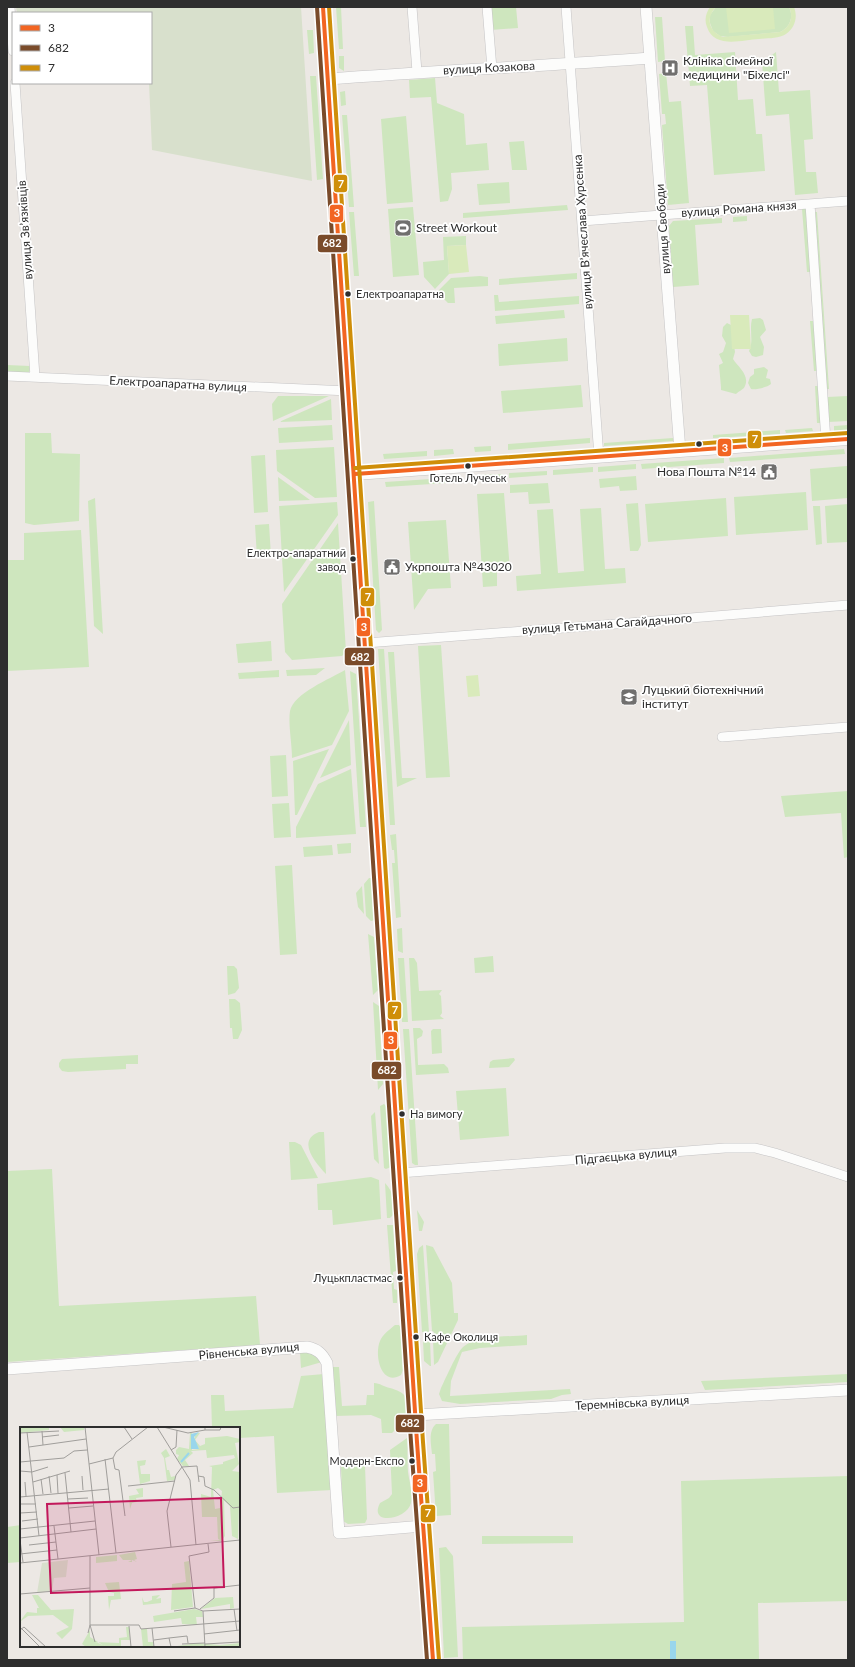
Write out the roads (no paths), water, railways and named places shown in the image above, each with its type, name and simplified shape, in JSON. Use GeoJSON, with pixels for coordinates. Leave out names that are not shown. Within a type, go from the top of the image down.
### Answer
{"type":"FeatureCollection","features":[{"type":"Feature","properties":{"kind":"main road"},"geometry":{"type":"LineString","coordinates":[[323,7],[433,1660]]}},
{"type":"Feature","properties":{"kind":"main road"},"geometry":{"type":"LineString","coordinates":[[355,474],[848,439]]}},
{"type":"Feature","properties":{"kind":"street"},"geometry":{"type":"LineString","coordinates":[[10,7],[12,36]]}},
{"type":"Feature","properties":{"kind":"street"},"geometry":{"type":"LineString","coordinates":[[412,7],[417,72]]}},
{"type":"Feature","properties":{"kind":"street"},"geometry":{"type":"LineString","coordinates":[[487,7],[492,69]]}},
{"type":"Feature","properties":{"kind":"street","name":"вулиця Вʼячеслава Хурсенка"},"geometry":{"type":"LineString","coordinates":[[566,7],[599,457]]}},
{"type":"Feature","properties":{"kind":"street","name":"вулиця Свободи"},"geometry":{"type":"LineString","coordinates":[[646,7],[680,451]]}},
{"type":"Feature","properties":{"kind":"street","name":"вулиця Козакова"},"geometry":{"type":"LineString","coordinates":[[328,79],[650,58]]}},
{"type":"Feature","properties":{"kind":"street","name":"вулиця Звʼязківців"},"geometry":{"type":"LineString","coordinates":[[15,84],[35,377]]}},
{"type":"Feature","properties":{"kind":"street","name":"вулиця Романа князя"},"geometry":{"type":"LineString","coordinates":[[582,221],[848,201]]}},
{"type":"Feature","properties":{"kind":"street"},"geometry":{"type":"LineString","coordinates":[[810,204],[826,441]]}},
{"type":"Feature","properties":{"kind":"street","name":"Електроапаратна вулиця"},"geometry":{"type":"LineString","coordinates":[[7,376],[349,391]]}},
{"type":"Feature","properties":{"kind":"street","name":"вулиця Гетьмана Сагайдачного"},"geometry":{"type":"LineString","coordinates":[[366,642],[636,623],[848,605]]}},
{"type":"Feature","properties":{"kind":"street"},"geometry":{"type":"LineString","coordinates":[[722,737],[848,727]]}},
{"type":"Feature","properties":{"kind":"street","name":"Підгаєцька вулиця"},"geometry":{"type":"LineString","coordinates":[[400,1172],[725,1148],[755,1148],[848,1177]]}},
{"type":"Feature","properties":{"kind":"street","name":"Рівненська вулиця"},"geometry":{"type":"LineString","coordinates":[[7,1369],[70,1366],[306,1347],[315,1349],[322,1355],[327,1363],[340,1533],[423,1526]]}},
{"type":"Feature","properties":{"kind":"street","name":"Теремнівська вулиця"},"geometry":{"type":"LineString","coordinates":[[416,1415],[848,1390]]}},
{"type":"Feature","properties":{"kind":"water"},"geometry":{"type":"Polygon","coordinates":[[[670,1641],[676,1641],[676,1659],[670,1659],[670,1641]]]}},
{"type":"Feature","properties":{"kind":"place","name":"Клініка сімейної медицини \"Біхелсі\""},"geometry":{"type":"Point","coordinates":[670,68]}},
{"type":"Feature","properties":{"kind":"place","name":"Street Workout"},"geometry":{"type":"Point","coordinates":[403,228]}},
{"type":"Feature","properties":{"kind":"place","name":"Електроапаратна"},"geometry":{"type":"Point","coordinates":[348,294]}},
{"type":"Feature","properties":{"kind":"place","name":"Готель Лучеськ"},"geometry":{"type":"Point","coordinates":[468,466]}},
{"type":"Feature","properties":{"kind":"place","name":"Нова Пошта №14"},"geometry":{"type":"Point","coordinates":[769,472]}},
{"type":"Feature","properties":{"kind":"place","name":"Електро-апаратний завод"},"geometry":{"type":"Point","coordinates":[353,559]}},
{"type":"Feature","properties":{"kind":"place","name":"Укрпошта №43020"},"geometry":{"type":"Point","coordinates":[392,567]}},
{"type":"Feature","properties":{"kind":"place","name":"Луцький біотехнічний інститут"},"geometry":{"type":"Point","coordinates":[629,697]}},
{"type":"Feature","properties":{"kind":"place","name":"На вимогу"},"geometry":{"type":"Point","coordinates":[402,1114]}},
{"type":"Feature","properties":{"kind":"place","name":"Луцькпластмас"},"geometry":{"type":"Point","coordinates":[400,1278]}},
{"type":"Feature","properties":{"kind":"place","name":"Кафе Околиця"},"geometry":{"type":"Point","coordinates":[416,1337]}},
{"type":"Feature","properties":{"kind":"place","name":"Модерн-Експо"},"geometry":{"type":"Point","coordinates":[412,1461]}}]}
